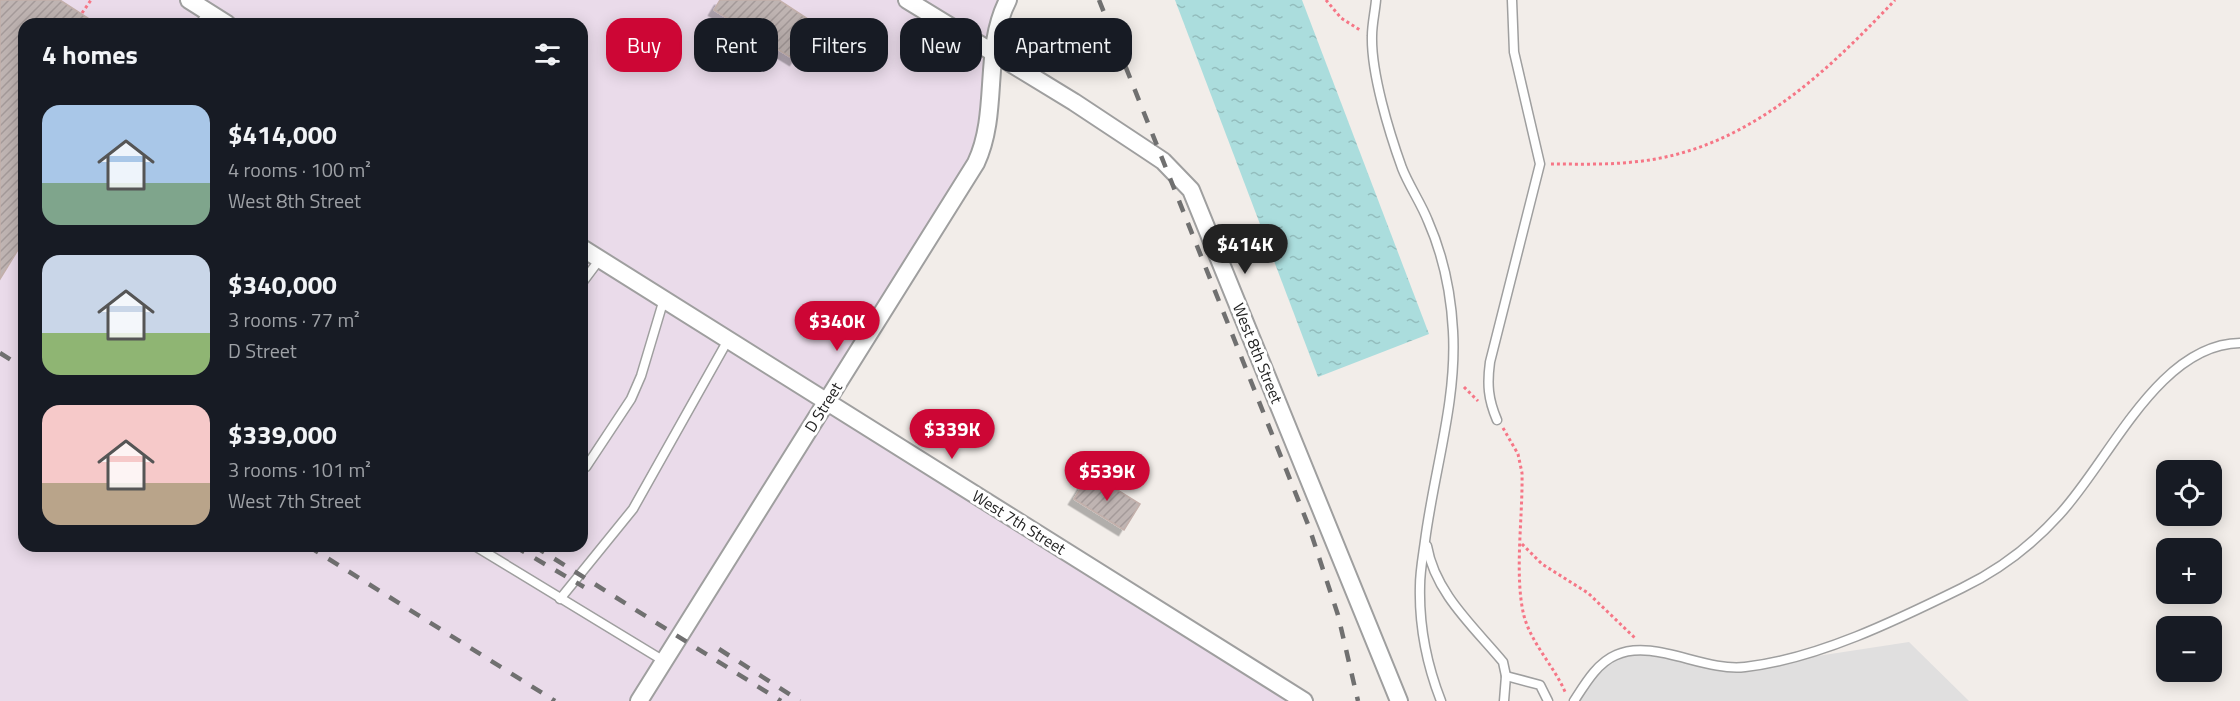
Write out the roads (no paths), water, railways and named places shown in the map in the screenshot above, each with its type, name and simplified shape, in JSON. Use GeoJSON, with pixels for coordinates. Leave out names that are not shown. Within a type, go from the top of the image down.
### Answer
{"type":"FeatureCollection","features":[{"type":"Feature","properties":{"kind":"street"},"geometry":{"type":"LineString","coordinates":[[189,0],[204,18]]}},
{"type":"Feature","properties":{"kind":"street","name":"West 8th Street"},"geometry":{"type":"LineString","coordinates":[[907,0],[994,55]]}},
{"type":"Feature","properties":{"kind":"street","name":"D Street"},"geometry":{"type":"LineString","coordinates":[[1001,18],[1008,0]]}},
{"type":"Feature","properties":{"kind":"street","name":"D Street"},"geometry":{"type":"LineString","coordinates":[[639,701],[976,163],[989,124],[994,55]]}},
{"type":"Feature","properties":{"kind":"street","name":"West 8th Street"},"geometry":{"type":"LineString","coordinates":[[1023,72],[1074,102],[1163,161],[1191,190],[1399,701]]}},
{"type":"Feature","properties":{"kind":"street","name":"West 7th Street"},"geometry":{"type":"LineString","coordinates":[[588,252],[1304,701]]}},
{"type":"Feature","properties":{"kind":"lane"},"geometry":{"type":"LineString","coordinates":[[1376,0],[1372,34],[1373,55],[1392,140],[1402,170],[1428,220],[1446,275],[1453,330],[1454,377],[1419,584],[1428,657],[1441,701]]}},
{"type":"Feature","properties":{"kind":"lane"},"geometry":{"type":"LineString","coordinates":[[1497,420],[1489,402],[1487,384],[1490,362],[1540,164],[1514,52],[1512,0]]}},
{"type":"Feature","properties":{"kind":"lane"},"geometry":{"type":"LineString","coordinates":[[588,275],[600,259]]}},
{"type":"Feature","properties":{"kind":"lane"},"geometry":{"type":"LineString","coordinates":[[588,464],[631,399],[641,376],[664,299]]}},
{"type":"Feature","properties":{"kind":"lane"},"geometry":{"type":"LineString","coordinates":[[560,599],[633,509],[728,340]]}},
{"type":"Feature","properties":{"kind":"lane"},"geometry":{"type":"LineString","coordinates":[[1574,701],[1603,663],[1616,654],[1648,651],[1723,668],[1746,667],[1783,659],[1882,627],[1986,576],[2022,551],[2060,514],[2162,381],[2200,352],[2224,343],[2240,343]]}},
{"type":"Feature","properties":{"kind":"lane"},"geometry":{"type":"LineString","coordinates":[[1426,537],[1430,561],[1437,579],[1448,596],[1503,662],[1506,676],[1504,701]]}},
{"type":"Feature","properties":{"kind":"lane"},"geometry":{"type":"LineString","coordinates":[[485,552],[664,661]]}},
{"type":"Feature","properties":{"kind":"lane"},"geometry":{"type":"LineString","coordinates":[[1506,676],[1540,685],[1548,701]]}},
{"type":"Feature","properties":{"kind":"water"},"geometry":{"type":"Polygon","coordinates":[[[1175,0],[1302,0],[1429,334],[1318,377],[1175,0]]]}},
{"type":"Feature","properties":{"kind":"railway"},"geometry":{"type":"LineString","coordinates":[[1099,0],[1309,527],[1338,615],[1358,701]]}},
{"type":"Feature","properties":{"kind":"railway"},"geometry":{"type":"LineString","coordinates":[[0,353],[18,364]]}},
{"type":"Feature","properties":{"kind":"railway"},"geometry":{"type":"LineString","coordinates":[[318,552],[555,701]]}},
{"type":"Feature","properties":{"kind":"railway"},"geometry":{"type":"LineString","coordinates":[[524,552],[584,587]]}},
{"type":"Feature","properties":{"kind":"railway"},"geometry":{"type":"LineString","coordinates":[[544,552],[781,701]]}},
{"type":"Feature","properties":{"kind":"railway"},"geometry":{"type":"LineString","coordinates":[[719,649],[800,701]]}}]}
